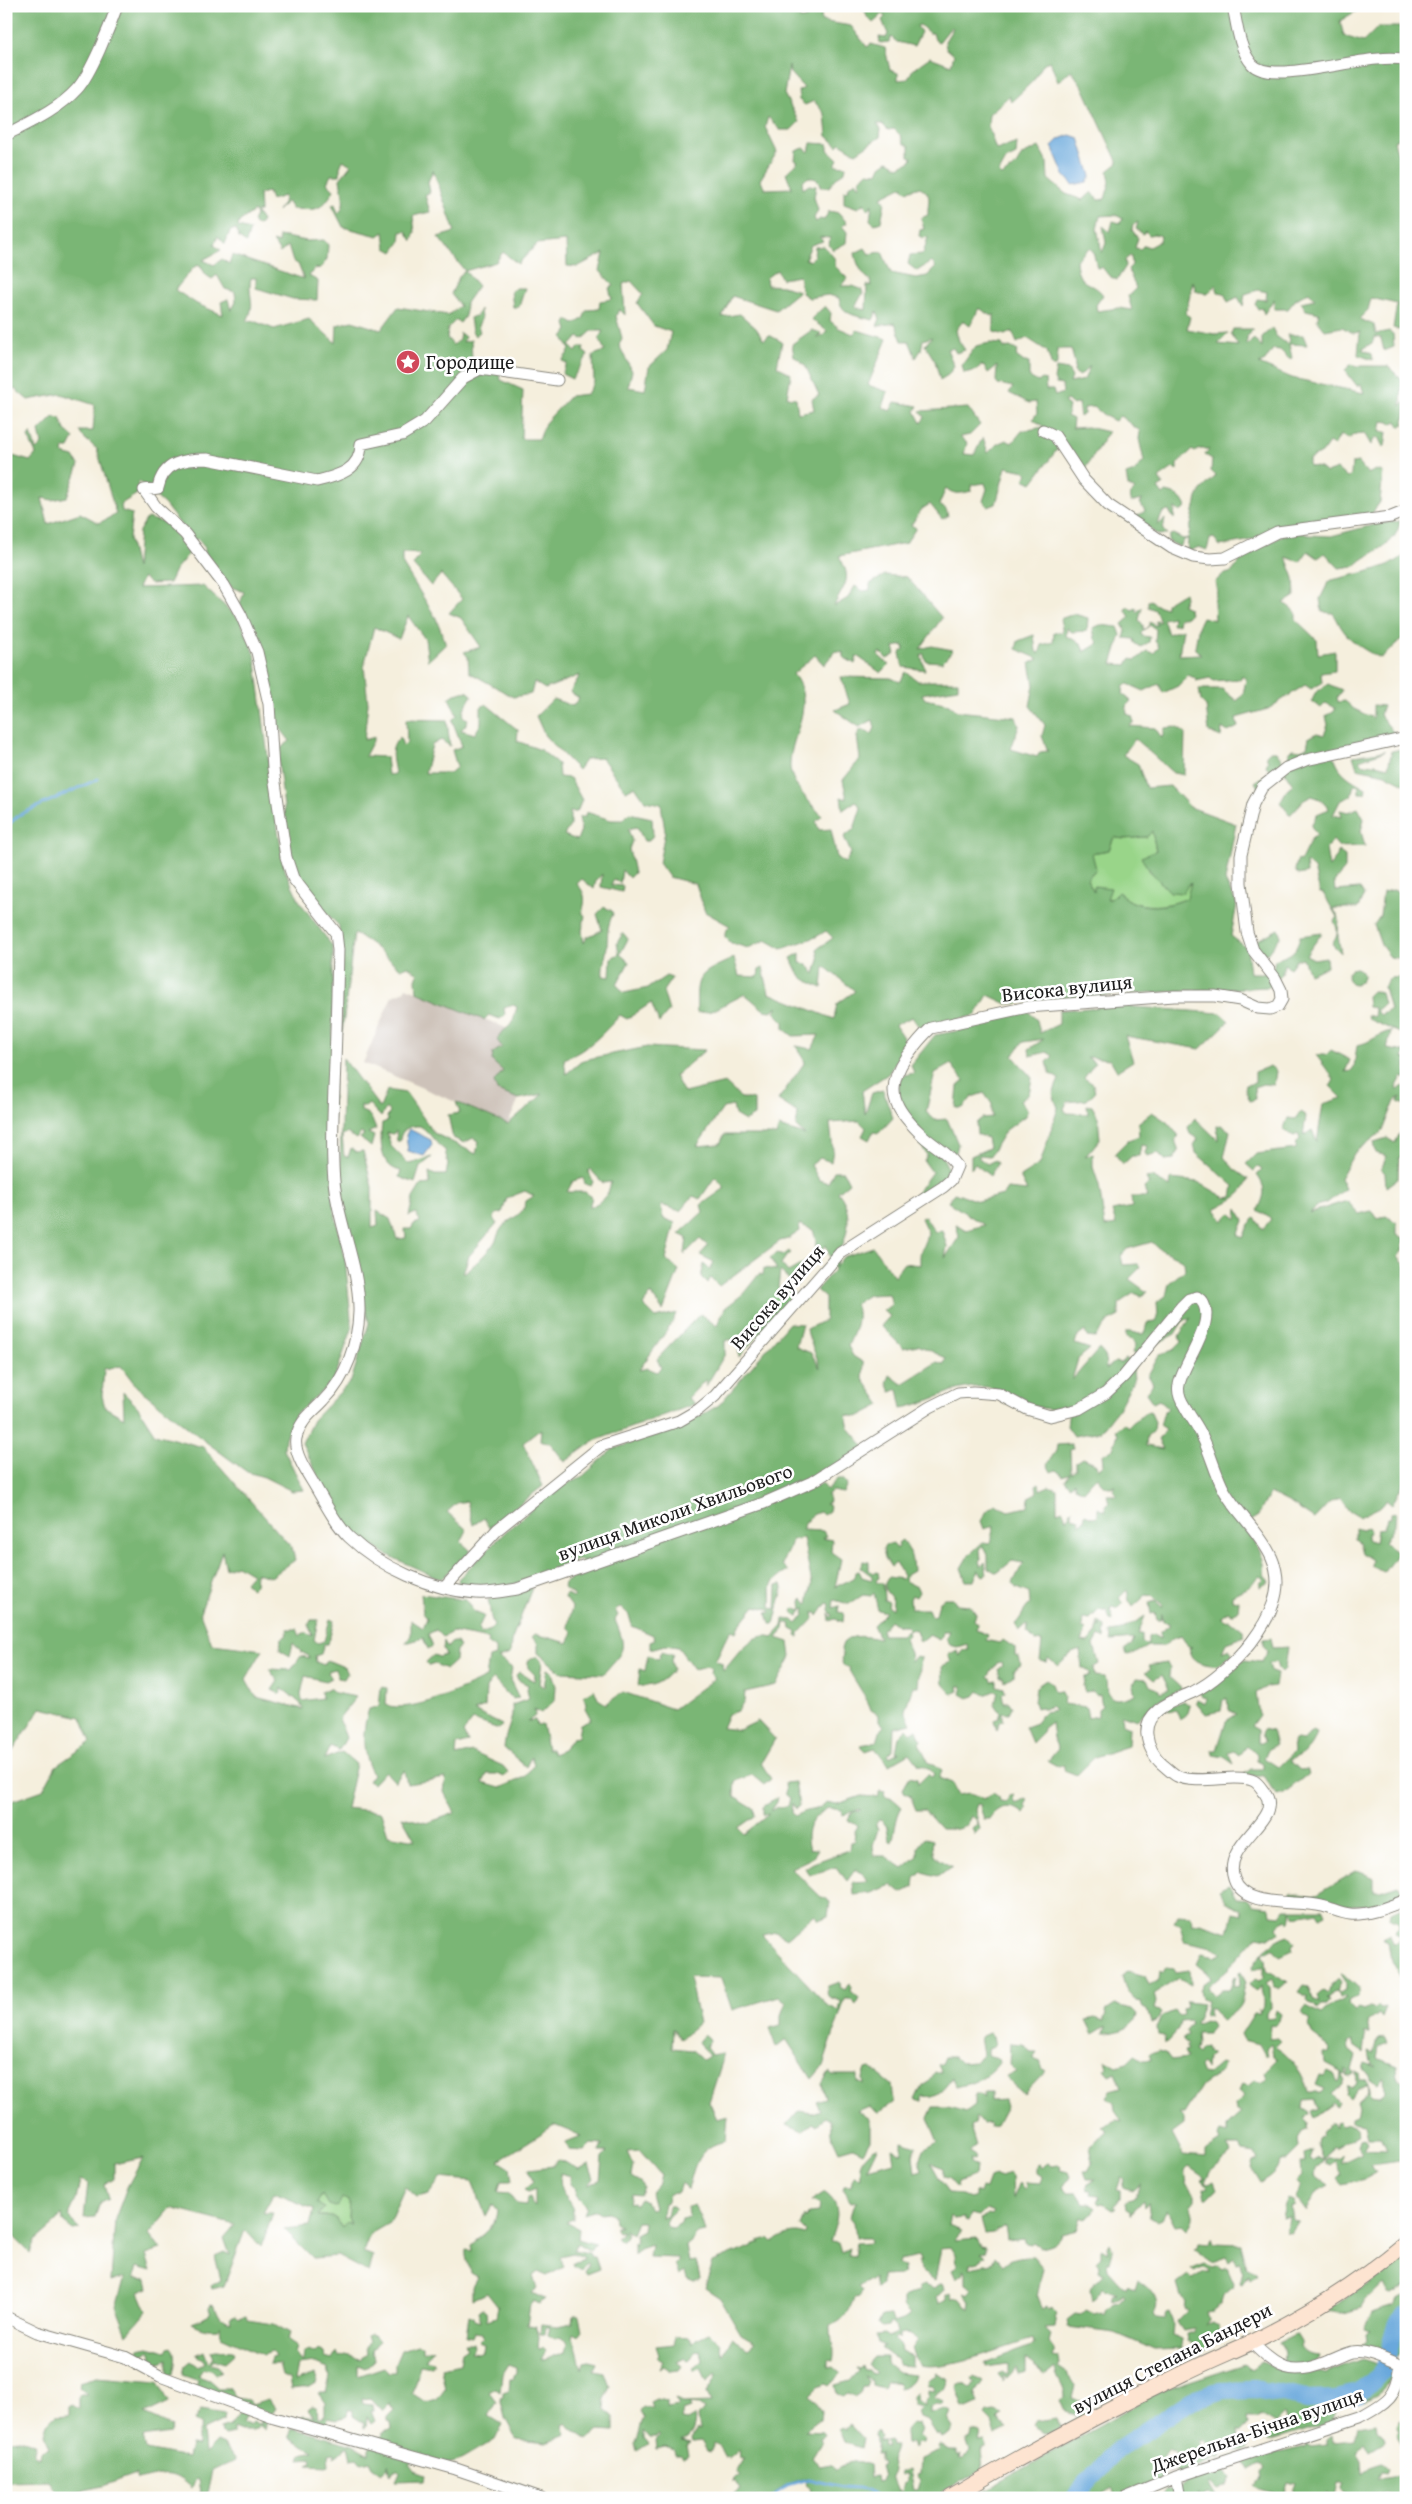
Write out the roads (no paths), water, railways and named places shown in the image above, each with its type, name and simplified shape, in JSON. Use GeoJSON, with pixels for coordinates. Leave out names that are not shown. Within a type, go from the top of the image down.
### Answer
{"type":"FeatureCollection","features":[{"type":"Feature","properties":{"kind":"main road","name":"вулиця Степана Бандери"},"geometry":{"type":"LineString","coordinates":[[950,2498],[1184,2373],[1251,2342],[1339,2294],[1376,2269],[1406,2243]]}},
{"type":"Feature","properties":{"kind":"street"},"geometry":{"type":"LineString","coordinates":[[6,135],[47,113],[78,88],[107,34],[117,6]]}},
{"type":"Feature","properties":{"kind":"street"},"geometry":{"type":"LineString","coordinates":[[1233,6],[1241,41],[1252,64],[1264,72],[1280,73],[1375,60],[1406,60]]}},
{"type":"Feature","properties":{"kind":"street"},"geometry":{"type":"LineString","coordinates":[[446,1586],[410,1577],[368,1552],[348,1536],[327,1507],[299,1455],[295,1441],[304,1418],[335,1388],[344,1371],[358,1331],[357,1288],[336,1202],[334,1176],[333,1137],[338,950],[336,933],[294,878],[286,857],[273,769],[269,704],[256,652],[241,615],[209,564],[185,534],[156,507],[144,490],[158,488],[163,472],[178,461],[189,459],[207,459],[317,481],[333,478],[344,474],[356,462],[361,450],[361,444],[402,434],[425,421],[464,378],[480,369],[557,380]]}},
{"type":"Feature","properties":{"kind":"street"},"geometry":{"type":"LineString","coordinates":[[1043,430],[1055,436],[1084,480],[1108,505],[1172,548],[1193,557],[1210,560],[1226,558],[1277,532],[1391,517],[1406,510]]}},
{"type":"Feature","properties":{"kind":"street","name":"Висока вулиця"},"geometry":{"type":"LineString","coordinates":[[446,1586],[498,1529],[601,1446],[679,1421],[698,1410],[715,1396],[840,1253],[951,1180],[957,1166],[948,1153],[922,1135],[902,1114],[895,1100],[893,1089],[894,1077],[900,1066],[919,1039],[931,1028],[1028,1007],[1174,996],[1215,996],[1240,1000],[1258,1008],[1270,1009],[1278,1006],[1282,999],[1281,990],[1275,978],[1253,950],[1247,932],[1241,883],[1241,855],[1246,825],[1253,804],[1262,787],[1286,768],[1306,760],[1406,738]]}},
{"type":"Feature","properties":{"kind":"street","name":"вулиця Миколи Хвильового"},"geometry":{"type":"LineString","coordinates":[[446,1586],[477,1593],[517,1588],[764,1503],[812,1482],[930,1407],[958,1393],[999,1394],[1027,1409],[1050,1416],[1079,1409],[1106,1394],[1124,1376],[1181,1307],[1189,1299],[1197,1297],[1204,1302],[1206,1310],[1203,1328],[1179,1383],[1178,1393],[1203,1437],[1214,1470],[1226,1493],[1258,1533],[1273,1558],[1277,1588],[1274,1604],[1249,1646],[1221,1673],[1195,1691],[1167,1704],[1152,1717],[1147,1734],[1154,1754],[1176,1776],[1186,1779],[1255,1781],[1269,1798],[1270,1806],[1262,1820],[1239,1846],[1232,1868],[1234,1881],[1242,1890],[1256,1899],[1319,1905],[1350,1914],[1376,1910],[1406,1900]]}},
{"type":"Feature","properties":{"kind":"street"},"geometry":{"type":"LineString","coordinates":[[6,2317],[37,2332],[125,2357],[160,2376],[274,2418],[456,2469],[541,2498]]}},
{"type":"Feature","properties":{"kind":"street"},"geometry":{"type":"LineString","coordinates":[[1251,2342],[1271,2362],[1293,2370],[1314,2368],[1354,2352],[1373,2355],[1404,2364]]}},
{"type":"Feature","properties":{"kind":"street","name":"Джерельна-Бічна вулиця"},"geometry":{"type":"LineString","coordinates":[[1125,2498],[1176,2477],[1360,2417],[1387,2403],[1399,2383],[1404,2364]]}},
{"type":"Feature","properties":{"kind":"street"},"geometry":{"type":"LineString","coordinates":[[1176,2477],[1180,2498]]}},
{"type":"Feature","properties":{"kind":"water"},"geometry":{"type":"Polygon","coordinates":[[[1070,135],[1079,138],[1091,176],[1087,182],[1073,185],[1064,175],[1052,146],[1059,139],[1070,135]]]}},
{"type":"Feature","properties":{"kind":"water"},"geometry":{"type":"Polygon","coordinates":[[[409,1129],[431,1140],[432,1145],[424,1156],[408,1151],[406,1135],[409,1129]]]}},
{"type":"Feature","properties":{"kind":"waterway"},"geometry":{"type":"LineString","coordinates":[[6,827],[19,815],[98,779]]}},
{"type":"Feature","properties":{"kind":"waterway"},"geometry":{"type":"LineString","coordinates":[[1073,2498],[1117,2450],[1192,2400],[1223,2390],[1254,2389],[1307,2399],[1336,2398],[1358,2393],[1373,2382],[1384,2370],[1397,2325],[1406,2315]]}},
{"type":"Feature","properties":{"kind":"waterway"},"geometry":{"type":"LineString","coordinates":[[773,2498],[787,2485],[808,2479],[841,2487],[860,2488],[881,2498]]}},
{"type":"Feature","properties":{"kind":"place","name":"Городище"},"geometry":{"type":"Point","coordinates":[408,362]}}]}
